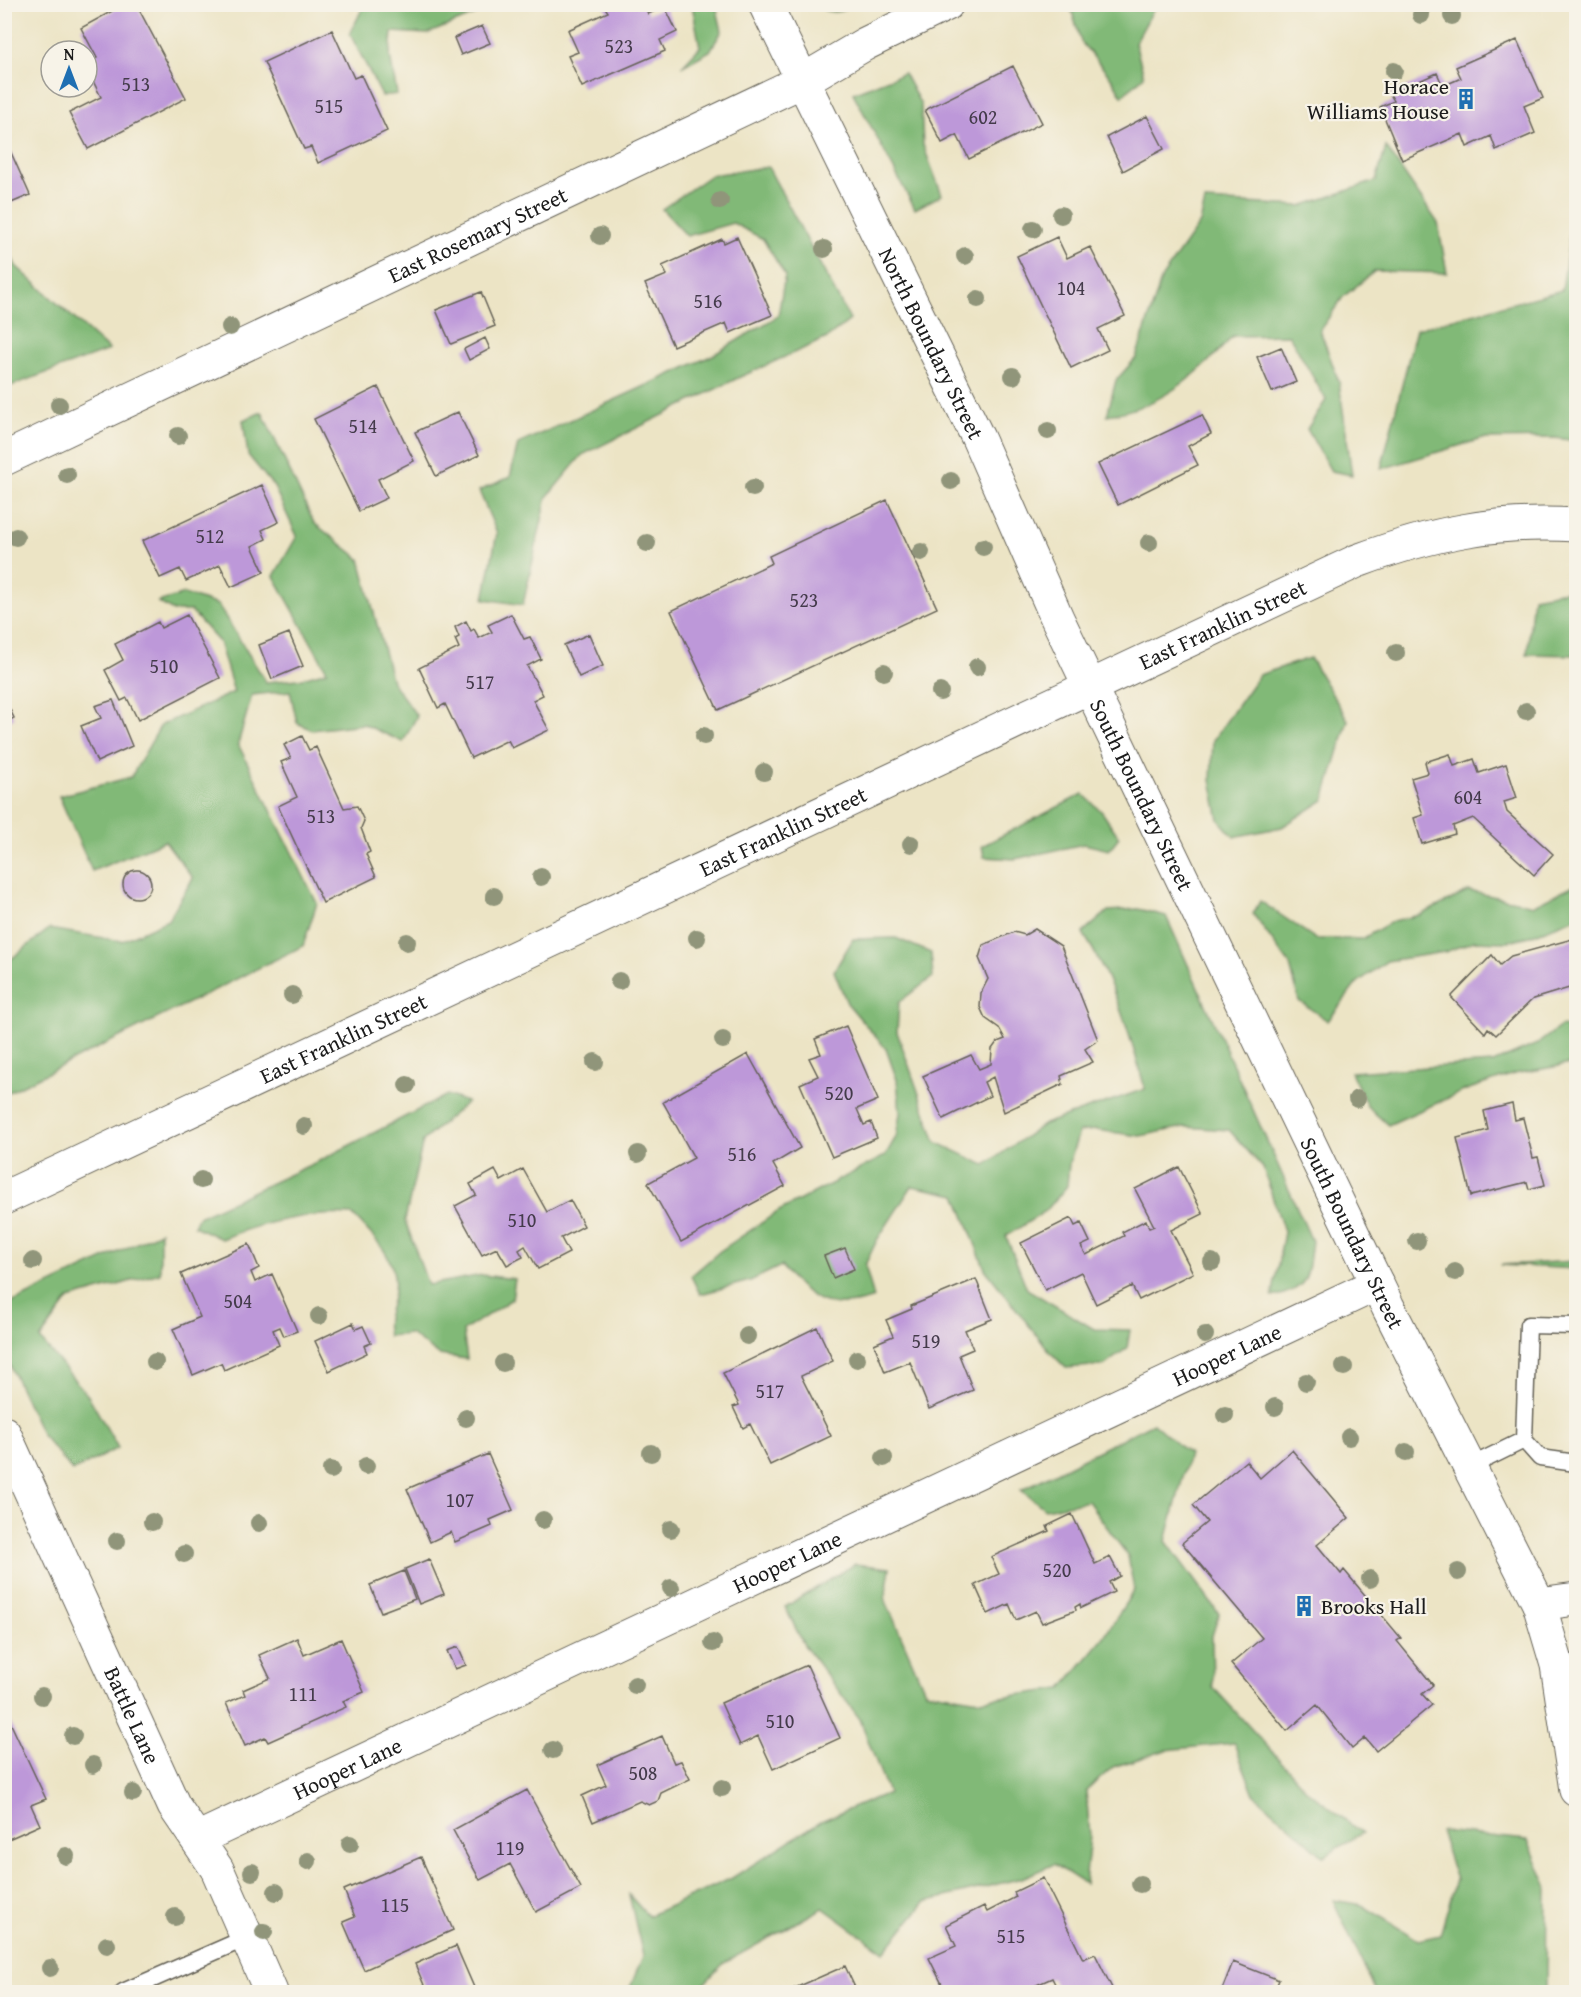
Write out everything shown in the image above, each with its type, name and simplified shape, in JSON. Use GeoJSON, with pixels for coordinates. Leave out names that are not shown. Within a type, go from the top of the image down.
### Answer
{"type":"FeatureCollection","features":[{"type":"Feature","properties":{"kind":"street","name":"North Boundary Street"},"geometry":{"type":"LineString","coordinates":[[765,4],[978,438],[1057,618],[1091,684]]}},
{"type":"Feature","properties":{"kind":"street","name":"East Rosemary Street"},"geometry":{"type":"LineString","coordinates":[[4,459],[802,81],[865,44],[948,4]]}},
{"type":"Feature","properties":{"kind":"street","name":"East Franklin Street"},"geometry":{"type":"LineString","coordinates":[[4,1198],[1297,588],[1394,547],[1428,537],[1474,527],[1538,523],[1576,525]]}},
{"type":"Feature","properties":{"kind":"street","name":"South Boundary Street"},"geometry":{"type":"LineString","coordinates":[[1091,684],[1377,1284],[1539,1604],[1557,1665],[1576,1790]]}},
{"type":"Feature","properties":{"kind":"street","name":"Hooper Lane"},"geometry":{"type":"LineString","coordinates":[[197,1839],[1377,1284]]}},
{"type":"Feature","properties":{"kind":"street","name":"Battle Lane"},"geometry":{"type":"LineString","coordinates":[[4,1433],[174,1806],[217,1869],[271,1992]]}},
{"type":"Feature","properties":{"kind":"street"},"geometry":{"type":"LineString","coordinates":[[1539,1604],[1576,1599]]}},
{"type":"Feature","properties":{"kind":"lane"},"geometry":{"type":"LineString","coordinates":[[1576,1326],[1528,1325],[1524,1440],[1540,1458],[1576,1463]]}},
{"type":"Feature","properties":{"kind":"lane"},"geometry":{"type":"LineString","coordinates":[[1469,1467],[1524,1440]]}},
{"type":"Feature","properties":{"kind":"lane"},"geometry":{"type":"LineString","coordinates":[[123,1992],[246,1938]]}},
{"type":"Feature","properties":{"kind":"green space"},"geometry":{"type":"Polygon","coordinates":[[[364,4],[499,5],[427,34],[392,32],[390,56],[397,94],[382,96],[350,34],[364,4]]]}},
{"type":"Feature","properties":{"kind":"green space"},"geometry":{"type":"Polygon","coordinates":[[[692,5],[716,5],[722,31],[710,51],[681,67],[700,47],[692,5]]]}},
{"type":"Feature","properties":{"kind":"green space"},"geometry":{"type":"Polygon","coordinates":[[[817,5],[854,5],[844,10],[831,12],[817,5]]]}},
{"type":"Feature","properties":{"kind":"green space"},"geometry":{"type":"Polygon","coordinates":[[[1070,5],[1156,5],[1135,43],[1144,76],[1122,96],[1112,79],[1081,42],[1070,5]]]}},
{"type":"Feature","properties":{"kind":"green space"},"geometry":{"type":"Polygon","coordinates":[[[904,73],[921,105],[923,145],[942,195],[915,209],[853,93],[904,73]]]}},
{"type":"Feature","properties":{"kind":"green space"},"geometry":{"type":"Polygon","coordinates":[[[1386,147],[1438,223],[1447,273],[1375,271],[1343,297],[1320,330],[1339,382],[1352,475],[1331,471],[1307,429],[1326,400],[1289,335],[1233,336],[1206,364],[1177,388],[1144,405],[1107,415],[1116,380],[1136,358],[1162,277],[1200,223],[1205,201],[1301,206],[1376,181],[1386,147]]]}},
{"type":"Feature","properties":{"kind":"green space"},"geometry":{"type":"Polygon","coordinates":[[[768,167],[850,320],[827,338],[740,377],[582,455],[547,497],[523,605],[484,599],[497,533],[479,491],[510,477],[518,444],[713,355],[778,316],[785,275],[763,239],[733,223],[687,236],[662,209],[711,175],[768,167]]]}},
{"type":"Feature","properties":{"kind":"green space"},"geometry":{"type":"Polygon","coordinates":[[[1576,191],[1576,441],[1555,438],[1482,439],[1381,469],[1416,329],[1562,290],[1576,191]]]}},
{"type":"Feature","properties":{"kind":"green space"},"geometry":{"type":"Polygon","coordinates":[[[5,242],[16,266],[109,350],[5,388],[5,242]]]}},
{"type":"Feature","properties":{"kind":"green space"},"geometry":{"type":"Polygon","coordinates":[[[262,412],[314,523],[360,559],[392,682],[417,716],[403,742],[363,724],[312,730],[297,723],[290,691],[252,695],[238,744],[317,903],[303,946],[5,1094],[5,960],[11,959],[49,929],[122,941],[168,920],[193,878],[165,841],[92,871],[59,796],[131,777],[161,725],[234,692],[219,642],[191,611],[173,611],[158,602],[184,594],[218,605],[266,682],[299,679],[327,671],[274,576],[297,536],[274,487],[248,455],[243,420],[262,412]]]}},
{"type":"Feature","properties":{"kind":"green space"},"geometry":{"type":"Polygon","coordinates":[[[1576,589],[1576,655],[1527,654],[1533,597],[1576,589]]]}},
{"type":"Feature","properties":{"kind":"green space"},"geometry":{"type":"Polygon","coordinates":[[[1310,658],[1348,720],[1324,800],[1282,827],[1234,837],[1219,820],[1211,780],[1213,740],[1259,675],[1310,658]]]}},
{"type":"Feature","properties":{"kind":"green space"},"geometry":{"type":"Polygon","coordinates":[[[1083,794],[1102,812],[1119,837],[1109,850],[1084,844],[1015,859],[984,857],[982,846],[1083,794]]]}},
{"type":"Feature","properties":{"kind":"green space"},"geometry":{"type":"Polygon","coordinates":[[[1576,864],[1576,918],[1530,936],[1505,942],[1474,941],[1445,952],[1387,961],[1357,983],[1328,1021],[1299,1001],[1290,965],[1253,914],[1260,901],[1316,939],[1362,939],[1393,921],[1420,915],[1469,891],[1534,905],[1574,885],[1576,864]]]}},
{"type":"Feature","properties":{"kind":"green space"},"geometry":{"type":"Polygon","coordinates":[[[1138,909],[1166,916],[1312,1241],[1307,1272],[1300,1285],[1285,1294],[1272,1297],[1284,1232],[1263,1168],[1229,1130],[1184,1127],[1140,1136],[1096,1130],[1079,1132],[1069,1164],[1067,1186],[1046,1211],[1006,1236],[1027,1289],[1094,1329],[1130,1330],[1127,1348],[1105,1365],[1066,1368],[1049,1351],[985,1269],[956,1195],[912,1186],[877,1240],[865,1265],[874,1298],[845,1304],[822,1301],[801,1288],[781,1266],[750,1281],[700,1294],[691,1276],[720,1251],[779,1211],[885,1156],[896,1137],[900,1113],[897,1080],[886,1049],[847,1003],[834,971],[853,939],[896,938],[931,953],[933,977],[899,1002],[897,1032],[936,1142],[985,1165],[1044,1124],[1145,1089],[1127,1028],[1112,989],[1083,933],[1108,911],[1138,909]]]}},
{"type":"Feature","properties":{"kind":"green space"},"geometry":{"type":"Polygon","coordinates":[[[1561,1026],[1576,1029],[1576,1063],[1514,1074],[1466,1090],[1388,1125],[1367,1106],[1351,1072],[1493,1063],[1537,1044],[1561,1026]]]}},
{"type":"Feature","properties":{"kind":"green space"},"geometry":{"type":"Polygon","coordinates":[[[447,1095],[467,1102],[423,1141],[405,1220],[428,1285],[482,1275],[515,1279],[512,1299],[463,1331],[467,1359],[439,1355],[410,1334],[388,1336],[387,1318],[394,1291],[393,1268],[383,1249],[353,1215],[302,1217],[253,1228],[221,1239],[194,1226],[198,1217],[323,1159],[447,1095]]]}},
{"type":"Feature","properties":{"kind":"green space"},"geometry":{"type":"Polygon","coordinates":[[[160,1232],[160,1273],[69,1299],[40,1339],[89,1397],[118,1448],[73,1471],[42,1435],[5,1355],[5,1306],[160,1232]]]}},
{"type":"Feature","properties":{"kind":"green space"},"geometry":{"type":"Polygon","coordinates":[[[1576,1261],[1576,1269],[1500,1265],[1576,1261]]]}},
{"type":"Feature","properties":{"kind":"green space"},"geometry":{"type":"Polygon","coordinates":[[[1153,1423],[1189,1454],[1166,1541],[1219,1614],[1212,1636],[1213,1687],[1308,1791],[1362,1833],[1324,1857],[1254,1794],[1234,1743],[1166,1750],[1113,1767],[1086,1791],[1090,1836],[1085,1884],[1054,1864],[1022,1878],[925,1902],[884,1952],[823,1908],[724,1963],[696,1992],[624,1992],[629,1990],[643,1956],[629,1895],[648,1916],[732,1878],[821,1821],[888,1793],[860,1719],[804,1645],[785,1607],[855,1564],[890,1568],[885,1599],[925,1691],[979,1700],[1061,1689],[1103,1639],[1134,1590],[1128,1556],[1088,1501],[1045,1509],[1021,1490],[1153,1423]]]}},
{"type":"Feature","properties":{"kind":"green space"},"geometry":{"type":"Polygon","coordinates":[[[1440,1831],[1528,1840],[1547,1886],[1546,1992],[1376,1992],[1333,1900],[1362,1905],[1418,1940],[1440,1935],[1456,1880],[1440,1831]]]}},
{"type":"Feature","properties":{"kind":"building"},"geometry":{"type":"Polygon","coordinates":[[[125,4],[136,4],[186,98],[88,149],[69,113],[101,97],[99,93],[99,39],[87,39],[81,28],[125,4]]]}},
{"type":"Feature","properties":{"kind":"building"},"geometry":{"type":"Polygon","coordinates":[[[607,4],[644,4],[648,14],[665,7],[677,32],[660,40],[665,51],[582,87],[568,56],[578,52],[568,30],[608,12],[604,6],[607,4]]]}},
{"type":"Feature","properties":{"kind":"building"},"geometry":{"type":"Polygon","coordinates":[[[482,26],[490,43],[461,55],[454,38],[482,26]]]}},
{"type":"Feature","properties":{"kind":"building"},"geometry":{"type":"Polygon","coordinates":[[[332,30],[354,78],[361,75],[387,131],[318,163],[311,147],[304,149],[264,62],[332,30]]]}},
{"type":"Feature","properties":{"kind":"building","name":"Horace Williams House"},"geometry":{"type":"Polygon","coordinates":[[[1517,40],[1543,98],[1524,106],[1535,133],[1496,150],[1491,136],[1467,147],[1462,134],[1402,160],[1380,107],[1394,101],[1390,94],[1437,73],[1443,86],[1461,78],[1456,67],[1517,40]]]}},
{"type":"Feature","properties":{"kind":"building"},"geometry":{"type":"Polygon","coordinates":[[[1013,66],[1042,123],[969,159],[957,135],[942,143],[925,110],[1013,66]]]}},
{"type":"Feature","properties":{"kind":"building"},"geometry":{"type":"Polygon","coordinates":[[[1147,116],[1164,149],[1123,171],[1107,137],[1147,116]]]}},
{"type":"Feature","properties":{"kind":"building"},"geometry":{"type":"Polygon","coordinates":[[[4,137],[30,195],[4,206],[4,137]]]}},
{"type":"Feature","properties":{"kind":"building"},"geometry":{"type":"Polygon","coordinates":[[[737,237],[772,315],[730,333],[726,323],[673,346],[645,284],[667,275],[662,266],[722,239],[724,243],[737,237]]]}},
{"type":"Feature","properties":{"kind":"building"},"geometry":{"type":"Polygon","coordinates":[[[1057,237],[1067,258],[1090,247],[1125,316],[1098,329],[1108,350],[1071,368],[1017,256],[1057,237]]]}},
{"type":"Feature","properties":{"kind":"building"},"geometry":{"type":"Polygon","coordinates":[[[481,292],[495,326],[451,344],[436,310],[481,292]]]}},
{"type":"Feature","properties":{"kind":"building"},"geometry":{"type":"Polygon","coordinates":[[[485,338],[490,349],[469,360],[464,349],[485,338]]]}},
{"type":"Feature","properties":{"kind":"building"},"geometry":{"type":"Polygon","coordinates":[[[1281,347],[1296,382],[1272,392],[1257,357],[1281,347]]]}},
{"type":"Feature","properties":{"kind":"building"},"geometry":{"type":"Polygon","coordinates":[[[378,387],[414,461],[378,479],[387,498],[359,511],[314,419],[378,387]]]}},
{"type":"Feature","properties":{"kind":"building"},"geometry":{"type":"Polygon","coordinates":[[[458,412],[479,455],[436,476],[415,432],[458,412]]]}},
{"type":"Feature","properties":{"kind":"building"},"geometry":{"type":"Polygon","coordinates":[[[1202,415],[1211,434],[1188,446],[1198,465],[1118,505],[1098,464],[1202,415]]]}},
{"type":"Feature","properties":{"kind":"building"},"geometry":{"type":"Polygon","coordinates":[[[262,485],[279,522],[262,530],[266,539],[252,546],[264,572],[231,587],[220,565],[186,581],[180,569],[160,578],[142,541],[262,485]]]}},
{"type":"Feature","properties":{"kind":"building"},"geometry":{"type":"Polygon","coordinates":[[[887,500],[937,608],[718,710],[671,611],[772,563],[769,556],[887,500]]]}},
{"type":"Feature","properties":{"kind":"building"},"geometry":{"type":"Polygon","coordinates":[[[511,614],[524,639],[530,637],[541,659],[527,666],[543,695],[533,700],[549,730],[512,748],[508,740],[471,758],[445,704],[438,708],[419,668],[459,648],[455,639],[459,637],[455,627],[466,621],[471,631],[474,629],[479,638],[492,632],[488,625],[511,614]]]}},
{"type":"Feature","properties":{"kind":"building"},"geometry":{"type":"Polygon","coordinates":[[[187,615],[220,678],[138,720],[127,698],[121,701],[105,670],[123,660],[115,644],[158,622],[161,628],[187,615]]]}},
{"type":"Feature","properties":{"kind":"building"},"geometry":{"type":"Polygon","coordinates":[[[289,633],[303,666],[272,679],[259,645],[289,633]]]}},
{"type":"Feature","properties":{"kind":"building"},"geometry":{"type":"Polygon","coordinates":[[[589,634],[603,666],[579,677],[564,645],[589,634]]]}},
{"type":"Feature","properties":{"kind":"building"},"geometry":{"type":"Polygon","coordinates":[[[4,697],[14,718],[4,723],[4,697]]]}},
{"type":"Feature","properties":{"kind":"building"},"geometry":{"type":"Polygon","coordinates":[[[113,700],[132,746],[97,762],[81,726],[101,718],[95,706],[113,700]]]}},
{"type":"Feature","properties":{"kind":"building"},"geometry":{"type":"Polygon","coordinates":[[[302,736],[309,750],[316,747],[344,808],[357,806],[364,821],[361,828],[370,852],[366,854],[376,877],[323,903],[278,806],[297,797],[281,762],[291,758],[284,745],[302,736]]]}},
{"type":"Feature","properties":{"kind":"building"},"geometry":{"type":"Polygon","coordinates":[[[1450,754],[1454,766],[1474,759],[1479,773],[1506,764],[1517,798],[1504,802],[1507,812],[1553,854],[1534,875],[1473,818],[1453,826],[1455,834],[1422,844],[1414,818],[1423,815],[1411,778],[1428,773],[1425,762],[1450,754]]]}},
{"type":"Feature","properties":{"kind":"building"},"geometry":{"type":"Polygon","coordinates":[[[137,870],[147,874],[151,884],[147,894],[137,898],[127,894],[123,884],[127,874],[137,870]]]}},
{"type":"Feature","properties":{"kind":"building"},"geometry":{"type":"Polygon","coordinates":[[[1035,929],[1061,946],[1098,1040],[1085,1049],[1093,1062],[1061,1076],[1063,1084],[1004,1112],[993,1077],[984,1082],[990,1096],[943,1119],[923,1076],[971,1055],[979,1069],[991,1064],[992,1049],[997,1042],[1005,1039],[999,1028],[985,1018],[980,1007],[981,993],[988,979],[979,958],[983,945],[1014,932],[1025,935],[1035,929]]]}},
{"type":"Feature","properties":{"kind":"building"},"geometry":{"type":"Polygon","coordinates":[[[1576,938],[1576,986],[1533,999],[1496,1035],[1488,1028],[1485,1033],[1451,997],[1492,955],[1500,965],[1511,956],[1576,938]]]}},
{"type":"Feature","properties":{"kind":"building"},"geometry":{"type":"Polygon","coordinates":[[[846,1026],[878,1100],[857,1109],[864,1125],[871,1122],[877,1138],[832,1157],[800,1084],[818,1076],[809,1058],[821,1054],[815,1039],[846,1026]]]}},
{"type":"Feature","properties":{"kind":"building"},"geometry":{"type":"Polygon","coordinates":[[[748,1054],[800,1148],[773,1164],[785,1186],[681,1242],[648,1183],[694,1158],[663,1102],[748,1054]]]}},
{"type":"Feature","properties":{"kind":"building"},"geometry":{"type":"Polygon","coordinates":[[[1512,1104],[1515,1120],[1523,1118],[1533,1158],[1538,1157],[1545,1185],[1529,1189],[1527,1182],[1471,1196],[1457,1138],[1488,1130],[1484,1111],[1512,1104]]]}},
{"type":"Feature","properties":{"kind":"building"},"geometry":{"type":"Polygon","coordinates":[[[1179,1167],[1203,1214],[1171,1230],[1193,1273],[1139,1300],[1132,1286],[1096,1304],[1081,1272],[1045,1290],[1021,1243],[1071,1218],[1075,1226],[1081,1223],[1090,1242],[1081,1246],[1086,1255],[1124,1236],[1122,1232],[1146,1220],[1149,1228],[1154,1226],[1135,1189],[1179,1167]]]}},
{"type":"Feature","properties":{"kind":"building"},"geometry":{"type":"Polygon","coordinates":[[[523,1169],[547,1212],[570,1200],[584,1226],[561,1238],[569,1253],[538,1269],[525,1246],[519,1250],[523,1257],[507,1265],[497,1248],[482,1255],[455,1206],[476,1195],[470,1184],[495,1170],[501,1181],[523,1169]]]}},
{"type":"Feature","properties":{"kind":"building"},"geometry":{"type":"Polygon","coordinates":[[[249,1244],[259,1268],[251,1272],[255,1282],[272,1274],[297,1331],[284,1336],[280,1327],[273,1330],[279,1345],[224,1370],[221,1363],[193,1375],[173,1329],[200,1317],[181,1274],[249,1244]]]}},
{"type":"Feature","properties":{"kind":"building"},"geometry":{"type":"Polygon","coordinates":[[[845,1248],[854,1269],[833,1278],[824,1256],[845,1248]]]}},
{"type":"Feature","properties":{"kind":"building"},"geometry":{"type":"Polygon","coordinates":[[[976,1279],[992,1319],[965,1330],[973,1349],[959,1355],[973,1390],[929,1409],[910,1362],[885,1372],[874,1344],[893,1336],[886,1320],[912,1309],[911,1306],[976,1279]]]}},
{"type":"Feature","properties":{"kind":"building"},"geometry":{"type":"Polygon","coordinates":[[[353,1323],[356,1329],[363,1326],[371,1343],[364,1346],[367,1353],[329,1371],[315,1341],[353,1323]]]}},
{"type":"Feature","properties":{"kind":"building"},"geometry":{"type":"Polygon","coordinates":[[[817,1327],[833,1361],[801,1376],[831,1436],[770,1465],[750,1424],[743,1428],[733,1407],[739,1405],[723,1373],[817,1327]]]}},
{"type":"Feature","properties":{"kind":"building","name":"Brooks Hall"},"geometry":{"type":"Polygon","coordinates":[[[1292,1450],[1349,1518],[1317,1545],[1341,1574],[1344,1570],[1401,1638],[1397,1641],[1433,1685],[1422,1694],[1432,1705],[1376,1751],[1365,1738],[1352,1749],[1317,1705],[1287,1731],[1231,1664],[1262,1638],[1182,1543],[1207,1522],[1193,1505],[1246,1461],[1260,1478],[1292,1450]]]}},
{"type":"Feature","properties":{"kind":"building"},"geometry":{"type":"Polygon","coordinates":[[[488,1454],[513,1510],[490,1520],[492,1526],[455,1542],[451,1532],[430,1542],[407,1489],[488,1454]]]}},
{"type":"Feature","properties":{"kind":"building"},"geometry":{"type":"Polygon","coordinates":[[[1072,1514],[1095,1564],[1110,1557],[1120,1576],[1109,1582],[1114,1592],[1081,1608],[1080,1604],[1075,1607],[1076,1610],[1042,1623],[1036,1611],[1016,1620],[1009,1604],[988,1614],[975,1585],[999,1574],[991,1557],[1049,1531],[1047,1526],[1072,1514]]]}},
{"type":"Feature","properties":{"kind":"building"},"geometry":{"type":"Polygon","coordinates":[[[429,1559],[444,1594],[419,1604],[405,1569],[429,1559]]]}},
{"type":"Feature","properties":{"kind":"building"},"geometry":{"type":"Polygon","coordinates":[[[404,1571],[415,1599],[381,1612],[370,1585],[404,1571]]]}},
{"type":"Feature","properties":{"kind":"building"},"geometry":{"type":"Polygon","coordinates":[[[297,1638],[304,1655],[341,1639],[364,1692],[343,1701],[346,1707],[268,1742],[265,1737],[245,1746],[226,1703],[245,1695],[243,1690],[270,1678],[259,1655],[297,1638]]]}},
{"type":"Feature","properties":{"kind":"building"},"geometry":{"type":"Polygon","coordinates":[[[458,1647],[466,1665],[455,1669],[447,1651],[458,1647]]]}},
{"type":"Feature","properties":{"kind":"building"},"geometry":{"type":"Polygon","coordinates":[[[807,1665],[840,1738],[773,1769],[758,1736],[740,1745],[721,1703],[807,1665]]]}},
{"type":"Feature","properties":{"kind":"building"},"geometry":{"type":"Polygon","coordinates":[[[10,1722],[46,1799],[31,1805],[40,1825],[4,1841],[4,1725],[10,1722]]]}},
{"type":"Feature","properties":{"kind":"building"},"geometry":{"type":"Polygon","coordinates":[[[662,1736],[674,1763],[681,1761],[690,1779],[661,1793],[658,1801],[649,1805],[640,1801],[593,1822],[582,1796],[606,1785],[597,1765],[662,1736]]]}},
{"type":"Feature","properties":{"kind":"building"},"geometry":{"type":"Polygon","coordinates":[[[527,1790],[581,1888],[536,1912],[510,1864],[480,1880],[453,1830],[527,1790]]]}},
{"type":"Feature","properties":{"kind":"building"},"geometry":{"type":"Polygon","coordinates":[[[421,1857],[453,1930],[364,1970],[343,1922],[355,1917],[344,1890],[421,1857]]]}},
{"type":"Feature","properties":{"kind":"building"},"geometry":{"type":"Polygon","coordinates":[[[1043,1878],[1083,1959],[1095,1954],[1114,1992],[1059,1992],[1052,1978],[1021,1992],[946,1992],[929,1958],[956,1946],[946,1925],[984,1906],[987,1912],[1016,1897],[1014,1892],[1043,1878]]]}},
{"type":"Feature","properties":{"kind":"building"},"geometry":{"type":"Polygon","coordinates":[[[456,1946],[476,1992],[427,1992],[415,1964],[456,1946]]]}},
{"type":"Feature","properties":{"kind":"building"},"geometry":{"type":"Polygon","coordinates":[[[1233,1962],[1279,1980],[1274,1992],[1221,1992],[1233,1962]]]}},
{"type":"Feature","properties":{"kind":"building"},"geometry":{"type":"Polygon","coordinates":[[[845,1966],[857,1992],[786,1992],[845,1966]]]}},
{"type":"Feature","properties":{"kind":"building"},"geometry":{"type":"Polygon","coordinates":[[[1207,1988],[1219,1992],[1205,1992],[1207,1988]]]}},
{"type":"Feature","properties":{"kind":"place","name":"Horace Williams House"},"geometry":{"type":"Point","coordinates":[1466,99]}},
{"type":"Feature","properties":{"kind":"place","name":"Brooks Hall"},"geometry":{"type":"Point","coordinates":[1304,1606]}}]}
